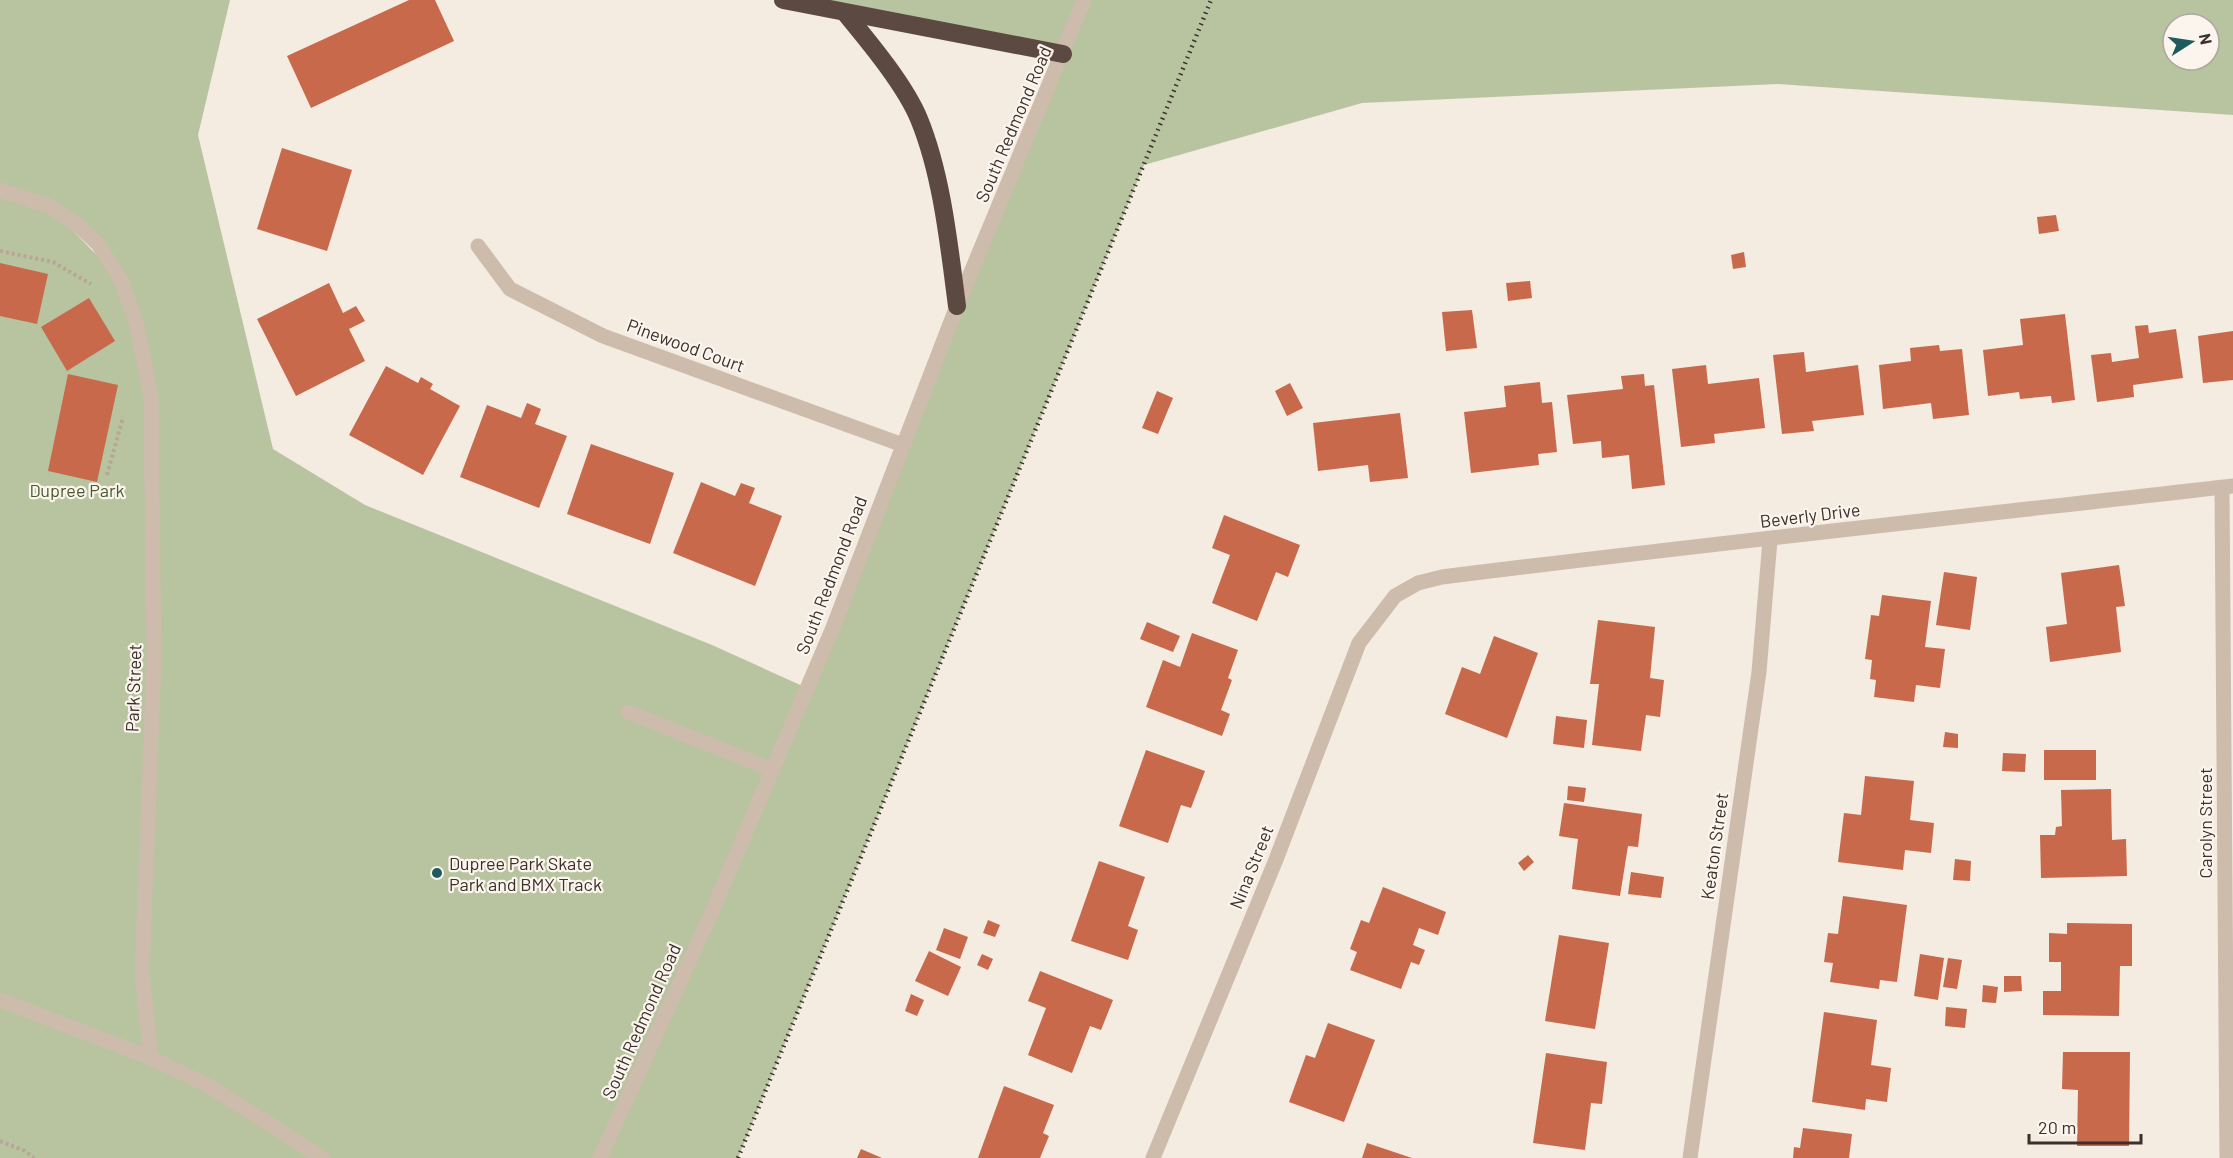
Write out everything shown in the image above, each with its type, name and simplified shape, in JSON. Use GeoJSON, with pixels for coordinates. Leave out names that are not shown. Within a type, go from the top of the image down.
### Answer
{"type":"FeatureCollection","features":[{"type":"Feature","properties":{"kind":"highway"},"geometry":{"type":"LineString","coordinates":[[783,0],[846,14],[1063,54]]}},
{"type":"Feature","properties":{"kind":"highway"},"geometry":{"type":"LineString","coordinates":[[846,14],[878,53],[919,118],[944,208],[957,306]]}},
{"type":"Feature","properties":{"kind":"street","name":"South Redmond Road"},"geometry":{"type":"LineString","coordinates":[[600,1158],[710,916],[832,630],[957,306],[1084,0]]}},
{"type":"Feature","properties":{"kind":"street","name":"Park Street"},"geometry":{"type":"LineString","coordinates":[[0,190],[49,206],[78,225],[98,244],[121,280],[137,325],[152,398],[155,487],[154,660],[142,974],[151,1058]]}},
{"type":"Feature","properties":{"kind":"street","name":"Pinewood Court"},"geometry":{"type":"LineString","coordinates":[[478,246],[510,289],[603,336],[903,445]]}},
{"type":"Feature","properties":{"kind":"street","name":"Beverly Drive"},"geometry":{"type":"LineString","coordinates":[[1395,596],[1418,584],[1442,577],[1660,549],[1770,540],[2227,487]]}},
{"type":"Feature","properties":{"kind":"street","name":"Carolyn Street"},"geometry":{"type":"LineString","coordinates":[[2227,487],[2227,1158]]}},
{"type":"Feature","properties":{"kind":"street","name":"Keaton Street"},"geometry":{"type":"LineString","coordinates":[[1690,1158],[1759,672],[1770,540]]}},
{"type":"Feature","properties":{"kind":"street","name":"Nina Street"},"geometry":{"type":"LineString","coordinates":[[1154,1158],[1275,862],[1359,643],[1395,596]]}},
{"type":"Feature","properties":{"kind":"street"},"geometry":{"type":"LineString","coordinates":[[628,712],[773,770]]}},
{"type":"Feature","properties":{"kind":"street"},"geometry":{"type":"LineString","coordinates":[[0,1000],[151,1058],[211,1087],[323,1158]]}},
{"type":"Feature","properties":{"kind":"path"},"geometry":{"type":"LineString","coordinates":[[0,251],[53,262],[100,290]]}},
{"type":"Feature","properties":{"kind":"path"},"geometry":{"type":"LineString","coordinates":[[107,475],[125,408]]}},
{"type":"Feature","properties":{"kind":"path"},"geometry":{"type":"LineString","coordinates":[[0,1141],[25,1151],[34,1158]]}},
{"type":"Feature","properties":{"kind":"green space","name":"Dupree Park"},"geometry":{"type":"Polygon","coordinates":[[[0,0],[230,0],[198,135],[273,449],[365,505],[712,645],[807,688],[1063,54],[783,0],[2233,0],[2233,115],[1778,84],[1362,103],[1144,165],[738,1158],[0,1158],[0,0]],[[52,209],[118,277],[98,244],[52,209]]]}},
{"type":"Feature","properties":{"kind":"building"},"geometry":{"type":"Polygon","coordinates":[[[409,0],[435,0],[454,41],[311,108],[287,56],[409,0]]]}},
{"type":"Feature","properties":{"kind":"building"},"geometry":{"type":"Polygon","coordinates":[[[282,148],[352,170],[327,251],[257,229],[282,148]]]}},
{"type":"Feature","properties":{"kind":"building"},"geometry":{"type":"Polygon","coordinates":[[[2056,215],[2059,231],[2039,234],[2037,217],[2056,215]]]}},
{"type":"Feature","properties":{"kind":"building"},"geometry":{"type":"Polygon","coordinates":[[[1744,252],[1746,267],[1733,269],[1731,255],[1744,252]]]}},
{"type":"Feature","properties":{"kind":"building"},"geometry":{"type":"Polygon","coordinates":[[[0,263],[48,274],[37,324],[0,316],[0,263]]]}},
{"type":"Feature","properties":{"kind":"building"},"geometry":{"type":"Polygon","coordinates":[[[1530,281],[1532,298],[1508,301],[1506,283],[1530,281]]]}},
{"type":"Feature","properties":{"kind":"building"},"geometry":{"type":"Polygon","coordinates":[[[329,283],[343,313],[356,306],[365,321],[349,329],[365,361],[296,396],[257,319],[329,283]]]}},
{"type":"Feature","properties":{"kind":"building"},"geometry":{"type":"Polygon","coordinates":[[[89,298],[115,341],[67,371],[41,327],[89,298]]]}},
{"type":"Feature","properties":{"kind":"building"},"geometry":{"type":"Polygon","coordinates":[[[1472,310],[1477,348],[1446,351],[1442,312],[1472,310]]]}},
{"type":"Feature","properties":{"kind":"building"},"geometry":{"type":"Polygon","coordinates":[[[2065,314],[2075,400],[2052,403],[2051,396],[2020,399],[2019,392],[1988,396],[1983,350],[2023,345],[2020,319],[2065,314]]]}},
{"type":"Feature","properties":{"kind":"building"},"geometry":{"type":"Polygon","coordinates":[[[2148,325],[2149,333],[2176,329],[2183,378],[2133,385],[2134,397],[2097,402],[2091,355],[2111,353],[2112,362],[2139,358],[2135,326],[2148,325]]]}},
{"type":"Feature","properties":{"kind":"building"},"geometry":{"type":"Polygon","coordinates":[[[2233,331],[2233,380],[2203,383],[2198,336],[2233,331]]]}},
{"type":"Feature","properties":{"kind":"building"},"geometry":{"type":"Polygon","coordinates":[[[1939,345],[1940,351],[1962,349],[1969,415],[1933,419],[1931,403],[1883,409],[1879,365],[1911,361],[1910,348],[1939,345]]]}},
{"type":"Feature","properties":{"kind":"building"},"geometry":{"type":"Polygon","coordinates":[[[1804,352],[1806,372],[1858,365],[1864,415],[1812,421],[1814,431],[1782,434],[1773,355],[1804,352]]]}},
{"type":"Feature","properties":{"kind":"building"},"geometry":{"type":"Polygon","coordinates":[[[1706,365],[1708,384],[1759,378],[1765,428],[1714,434],[1715,443],[1681,447],[1672,369],[1706,365]]]}},
{"type":"Feature","properties":{"kind":"building"},"geometry":{"type":"Polygon","coordinates":[[[386,366],[418,383],[421,377],[433,384],[430,389],[460,406],[423,475],[349,435],[386,366]]]}},
{"type":"Feature","properties":{"kind":"building"},"geometry":{"type":"Polygon","coordinates":[[[68,374],[118,385],[97,482],[48,471],[68,374]]]}},
{"type":"Feature","properties":{"kind":"building"},"geometry":{"type":"Polygon","coordinates":[[[1644,374],[1645,386],[1654,385],[1665,485],[1632,489],[1629,455],[1602,458],[1601,441],[1573,444],[1567,395],[1623,389],[1621,376],[1644,374]]]}},
{"type":"Feature","properties":{"kind":"building"},"geometry":{"type":"Polygon","coordinates":[[[1540,382],[1542,403],[1552,402],[1557,452],[1538,454],[1539,465],[1471,473],[1464,412],[1506,407],[1504,386],[1540,382]]]}},
{"type":"Feature","properties":{"kind":"building"},"geometry":{"type":"Polygon","coordinates":[[[1290,383],[1303,408],[1287,416],[1275,391],[1290,383]]]}},
{"type":"Feature","properties":{"kind":"building"},"geometry":{"type":"Polygon","coordinates":[[[1157,391],[1173,398],[1158,434],[1142,428],[1157,391]]]}},
{"type":"Feature","properties":{"kind":"building"},"geometry":{"type":"Polygon","coordinates":[[[527,403],[541,409],[535,424],[567,436],[539,508],[460,477],[487,405],[521,418],[527,403]]]}},
{"type":"Feature","properties":{"kind":"building"},"geometry":{"type":"Polygon","coordinates":[[[1400,413],[1408,478],[1370,482],[1368,465],[1318,471],[1313,423],[1400,413]]]}},
{"type":"Feature","properties":{"kind":"building"},"geometry":{"type":"Polygon","coordinates":[[[591,444],[674,473],[650,544],[567,514],[591,444]]]}},
{"type":"Feature","properties":{"kind":"building"},"geometry":{"type":"Polygon","coordinates":[[[701,482],[735,496],[741,483],[755,488],[749,503],[782,516],[755,586],[673,553],[701,482]]]}},
{"type":"Feature","properties":{"kind":"building"},"geometry":{"type":"Polygon","coordinates":[[[1224,515],[1300,545],[1288,577],[1276,572],[1257,621],[1212,603],[1230,555],[1212,548],[1224,515]]]}},
{"type":"Feature","properties":{"kind":"building"},"geometry":{"type":"Polygon","coordinates":[[[2119,565],[2125,606],[2116,607],[2121,652],[2050,662],[2046,627],[2067,624],[2061,573],[2119,565]]]}},
{"type":"Feature","properties":{"kind":"building"},"geometry":{"type":"Polygon","coordinates":[[[1944,572],[1977,577],[1970,630],[1936,625],[1944,572]]]}},
{"type":"Feature","properties":{"kind":"building"},"geometry":{"type":"Polygon","coordinates":[[[1882,595],[1931,601],[1925,647],[1945,649],[1940,688],[1916,685],[1914,702],[1874,697],[1876,680],[1870,679],[1872,660],[1865,659],[1871,615],[1879,616],[1882,595]]]}},
{"type":"Feature","properties":{"kind":"building"},"geometry":{"type":"Polygon","coordinates":[[[1598,620],[1655,627],[1650,678],[1664,680],[1660,717],[1646,715],[1641,751],[1592,745],[1599,684],[1590,684],[1598,620]]]}},
{"type":"Feature","properties":{"kind":"building"},"geometry":{"type":"Polygon","coordinates":[[[1147,622],[1180,636],[1173,652],[1140,639],[1147,622]]]}},
{"type":"Feature","properties":{"kind":"building"},"geometry":{"type":"Polygon","coordinates":[[[1192,633],[1238,650],[1228,678],[1232,680],[1221,710],[1230,714],[1222,736],[1146,707],[1163,660],[1180,667],[1192,633]]]}},
{"type":"Feature","properties":{"kind":"building"},"geometry":{"type":"Polygon","coordinates":[[[1494,636],[1538,653],[1507,738],[1445,714],[1462,667],[1480,674],[1494,636]]]}},
{"type":"Feature","properties":{"kind":"building"},"geometry":{"type":"Polygon","coordinates":[[[1556,716],[1587,720],[1584,748],[1553,744],[1556,716]]]}},
{"type":"Feature","properties":{"kind":"building"},"geometry":{"type":"Polygon","coordinates":[[[1945,732],[1958,734],[1958,748],[1943,747],[1945,732]]]}},
{"type":"Feature","properties":{"kind":"building"},"geometry":{"type":"Polygon","coordinates":[[[1146,750],[1205,771],[1191,808],[1181,805],[1168,843],[1119,826],[1146,750]]]}},
{"type":"Feature","properties":{"kind":"building"},"geometry":{"type":"Polygon","coordinates":[[[2044,750],[2096,750],[2096,780],[2044,780],[2044,750]]]}},
{"type":"Feature","properties":{"kind":"building"},"geometry":{"type":"Polygon","coordinates":[[[2003,753],[2026,754],[2025,772],[2002,771],[2003,753]]]}},
{"type":"Feature","properties":{"kind":"building"},"geometry":{"type":"Polygon","coordinates":[[[1865,776],[1914,781],[1910,820],[1934,823],[1931,853],[1905,850],[1903,870],[1838,862],[1844,813],[1861,815],[1865,776]]]}},
{"type":"Feature","properties":{"kind":"building"},"geometry":{"type":"Polygon","coordinates":[[[1568,786],[1586,788],[1584,802],[1567,800],[1568,786]]]}},
{"type":"Feature","properties":{"kind":"building"},"geometry":{"type":"Polygon","coordinates":[[[2111,789],[2112,840],[2126,839],[2127,876],[2041,878],[2040,835],[2055,835],[2056,827],[2062,826],[2061,790],[2111,789]]]}},
{"type":"Feature","properties":{"kind":"building"},"geometry":{"type":"Polygon","coordinates":[[[1564,803],[1642,814],[1638,847],[1628,846],[1620,896],[1572,889],[1578,839],[1559,836],[1564,803]]]}},
{"type":"Feature","properties":{"kind":"building"},"geometry":{"type":"Polygon","coordinates":[[[1528,855],[1534,862],[1524,871],[1518,863],[1528,855]]]}},
{"type":"Feature","properties":{"kind":"building"},"geometry":{"type":"Polygon","coordinates":[[[1955,859],[1971,861],[1970,881],[1953,880],[1955,859]]]}},
{"type":"Feature","properties":{"kind":"building"},"geometry":{"type":"Polygon","coordinates":[[[1099,861],[1145,877],[1128,926],[1138,930],[1128,960],[1071,941],[1099,861]]]}},
{"type":"Feature","properties":{"kind":"building"},"geometry":{"type":"Polygon","coordinates":[[[1631,872],[1664,877],[1661,898],[1628,894],[1631,872]]]}},
{"type":"Feature","properties":{"kind":"building"},"geometry":{"type":"Polygon","coordinates":[[[1383,887],[1446,912],[1438,935],[1419,928],[1413,945],[1425,950],[1419,965],[1411,962],[1401,989],[1350,970],[1357,952],[1350,949],[1361,920],[1369,923],[1383,887]]]}},
{"type":"Feature","properties":{"kind":"building"},"geometry":{"type":"Polygon","coordinates":[[[1843,896],[1907,905],[1897,982],[1880,980],[1879,989],[1830,982],[1833,963],[1824,962],[1828,933],[1838,934],[1843,896]]]}},
{"type":"Feature","properties":{"kind":"building"},"geometry":{"type":"Polygon","coordinates":[[[988,920],[1000,925],[995,937],[983,933],[988,920]]]}},
{"type":"Feature","properties":{"kind":"building"},"geometry":{"type":"Polygon","coordinates":[[[2067,923],[2132,924],[2132,966],[2120,966],[2119,1016],[2043,1015],[2043,991],[2061,991],[2061,962],[2049,962],[2049,933],[2067,934],[2067,923]]]}},
{"type":"Feature","properties":{"kind":"building"},"geometry":{"type":"Polygon","coordinates":[[[944,928],[968,937],[960,959],[936,950],[944,928]]]}},
{"type":"Feature","properties":{"kind":"building"},"geometry":{"type":"Polygon","coordinates":[[[1559,935],[1609,943],[1595,1029],[1545,1021],[1559,935]]]}},
{"type":"Feature","properties":{"kind":"building"},"geometry":{"type":"Polygon","coordinates":[[[929,951],[961,967],[948,996],[915,981],[929,951]]]}},
{"type":"Feature","properties":{"kind":"building"},"geometry":{"type":"Polygon","coordinates":[[[982,954],[993,959],[988,970],[977,965],[982,954]]]}},
{"type":"Feature","properties":{"kind":"building"},"geometry":{"type":"Polygon","coordinates":[[[1920,954],[1944,958],[1938,1000],[1914,996],[1920,954]]]}},
{"type":"Feature","properties":{"kind":"building"},"geometry":{"type":"Polygon","coordinates":[[[1948,958],[1962,960],[1957,989],[1943,987],[1948,958]]]}},
{"type":"Feature","properties":{"kind":"building"},"geometry":{"type":"Polygon","coordinates":[[[1040,971],[1113,1000],[1101,1030],[1090,1026],[1072,1073],[1028,1055],[1046,1008],[1028,1001],[1040,971]]]}},
{"type":"Feature","properties":{"kind":"building"},"geometry":{"type":"Polygon","coordinates":[[[2004,976],[2021,976],[2022,991],[2004,992],[2004,976]]]}},
{"type":"Feature","properties":{"kind":"building"},"geometry":{"type":"Polygon","coordinates":[[[1983,985],[1998,987],[1996,1003],[1982,1002],[1983,985]]]}},
{"type":"Feature","properties":{"kind":"building"},"geometry":{"type":"Polygon","coordinates":[[[911,994],[924,1000],[917,1016],[905,1011],[911,994]]]}},
{"type":"Feature","properties":{"kind":"building"},"geometry":{"type":"Polygon","coordinates":[[[1946,1007],[1967,1009],[1965,1028],[1945,1026],[1946,1007]]]}},
{"type":"Feature","properties":{"kind":"building"},"geometry":{"type":"Polygon","coordinates":[[[1824,1012],[1877,1020],[1871,1065],[1891,1068],[1887,1102],[1866,1099],[1865,1110],[1812,1102],[1824,1012]]]}},
{"type":"Feature","properties":{"kind":"building"},"geometry":{"type":"Polygon","coordinates":[[[1328,1023],[1375,1040],[1344,1122],[1289,1102],[1306,1055],[1315,1058],[1328,1023]]]}},
{"type":"Feature","properties":{"kind":"building"},"geometry":{"type":"Polygon","coordinates":[[[2063,1052],[2130,1052],[2129,1146],[2077,1146],[2078,1090],[2062,1089],[2063,1052]]]}},
{"type":"Feature","properties":{"kind":"building"},"geometry":{"type":"Polygon","coordinates":[[[1546,1053],[1607,1062],[1602,1104],[1591,1103],[1585,1150],[1533,1143],[1546,1053]]]}},
{"type":"Feature","properties":{"kind":"building"},"geometry":{"type":"Polygon","coordinates":[[[1004,1086],[1054,1105],[1043,1133],[1049,1136],[1040,1158],[978,1158],[1004,1086]]]}},
{"type":"Feature","properties":{"kind":"building"},"geometry":{"type":"Polygon","coordinates":[[[1803,1128],[1852,1134],[1849,1158],[1793,1158],[1794,1147],[1800,1148],[1803,1128]]]}},
{"type":"Feature","properties":{"kind":"building"},"geometry":{"type":"Polygon","coordinates":[[[1367,1143],[1412,1158],[1362,1158],[1367,1143]]]}},
{"type":"Feature","properties":{"kind":"building"},"geometry":{"type":"Polygon","coordinates":[[[861,1149],[882,1158],[857,1158],[861,1149]]]}},
{"type":"Feature","properties":{"kind":"railway"},"geometry":{"type":"LineString","coordinates":[[738,1158],[1211,0]]}},
{"type":"Feature","properties":{"kind":"place","name":"Dupree Park Skate Park and BMX Track"},"geometry":{"type":"Point","coordinates":[437,873]}}]}
